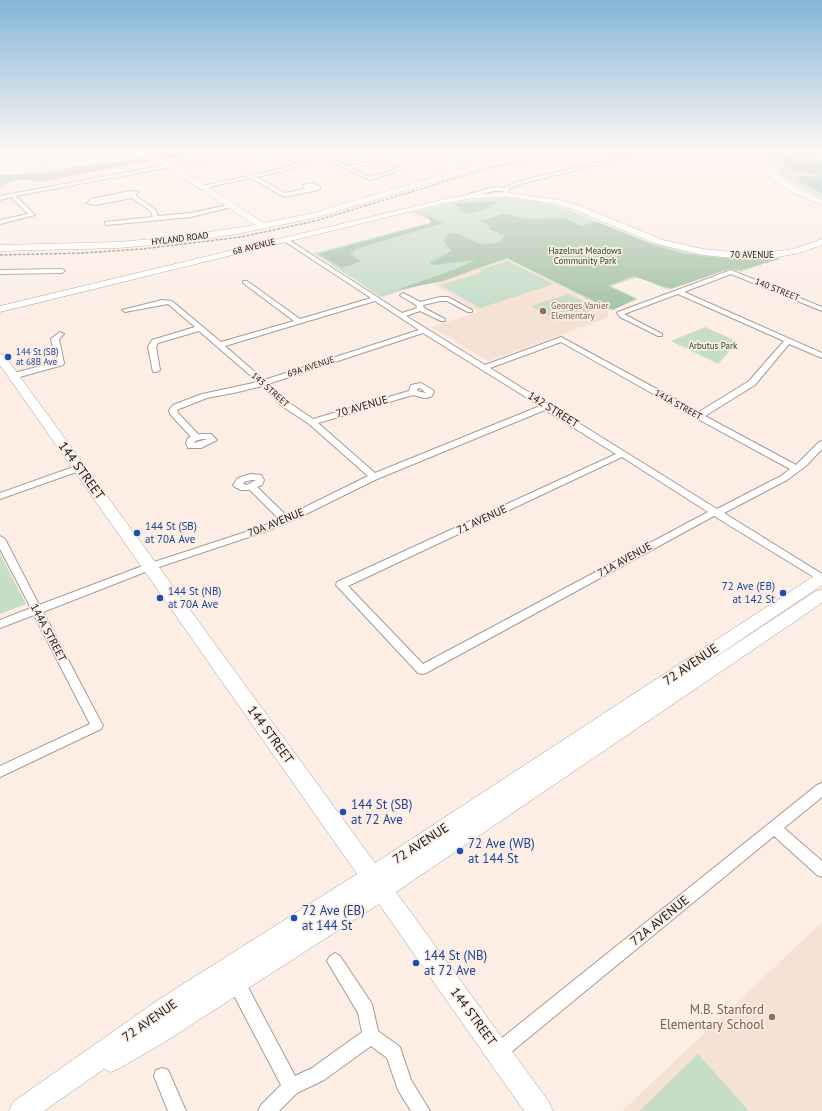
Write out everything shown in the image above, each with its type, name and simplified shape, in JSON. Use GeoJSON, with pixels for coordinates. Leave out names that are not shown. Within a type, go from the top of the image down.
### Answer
{"type":"FeatureCollection","features":[{"type":"Feature","properties":{"kind":"street"},"geometry":{"type":"LineString","coordinates":[[0,222],[32,215],[20,203]]}},
{"type":"Feature","properties":{"kind":"street"},"geometry":{"type":"LineString","coordinates":[[143,203],[153,210],[156,218]]}},
{"type":"Feature","properties":{"kind":"street"},"geometry":{"type":"LineString","coordinates":[[227,203],[263,226]]}},
{"type":"Feature","properties":{"kind":"street","name":"HYLAND ROAD"},"geometry":{"type":"LineString","coordinates":[[0,248],[68,247],[141,243],[199,237],[263,226],[323,213],[357,203]]}},
{"type":"Feature","properties":{"kind":"street","name":"68 AVENUE"},"geometry":{"type":"LineString","coordinates":[[0,310],[437,203]]}},
{"type":"Feature","properties":{"kind":"street","name":"70 AVENUE"},"geometry":{"type":"LineString","coordinates":[[558,203],[655,240],[681,248],[718,254],[764,256],[796,251],[822,242]]}},
{"type":"Feature","properties":{"kind":"street"},"geometry":{"type":"LineString","coordinates":[[107,223],[191,215],[232,206]]}},
{"type":"Feature","properties":{"kind":"street","name":"142 STREET"},"geometry":{"type":"LineString","coordinates":[[286,240],[484,368],[822,578]]}},
{"type":"Feature","properties":{"kind":"street"},"geometry":{"type":"LineString","coordinates":[[0,272],[62,271]]}},
{"type":"Feature","properties":{"kind":"street","name":"70 AVENUE"},"geometry":{"type":"LineString","coordinates":[[660,336],[620,314],[677,291],[731,272]]}},
{"type":"Feature","properties":{"kind":"street","name":"140 STREET"},"geometry":{"type":"LineString","coordinates":[[731,272],[822,309]]}},
{"type":"Feature","properties":{"kind":"street"},"geometry":{"type":"LineString","coordinates":[[245,282],[298,321]]}},
{"type":"Feature","properties":{"kind":"street"},"geometry":{"type":"LineString","coordinates":[[677,291],[822,356]]}},
{"type":"Feature","properties":{"kind":"street"},"geometry":{"type":"LineString","coordinates":[[403,295],[443,320]]}},
{"type":"Feature","properties":{"kind":"street"},"geometry":{"type":"LineString","coordinates":[[220,346],[376,298]]}},
{"type":"Feature","properties":{"kind":"street"},"geometry":{"type":"LineString","coordinates":[[401,315],[440,299],[448,299],[470,311]]}},
{"type":"Feature","properties":{"kind":"street","name":"143 STREET"},"geometry":{"type":"LineString","coordinates":[[125,310],[168,301],[263,383],[285,404],[312,422],[374,477]]}},
{"type":"Feature","properties":{"kind":"street"},"geometry":{"type":"LineString","coordinates":[[156,370],[152,347],[155,342],[200,328]]}},
{"type":"Feature","properties":{"kind":"street","name":"69A AVENUE"},"geometry":{"type":"LineString","coordinates":[[196,437],[175,416],[173,412],[174,408],[205,396],[238,390],[263,383],[424,330]]}},
{"type":"Feature","properties":{"kind":"street"},"geometry":{"type":"LineString","coordinates":[[13,376],[60,363],[56,339],[60,334]]}},
{"type":"Feature","properties":{"kind":"street","name":"141A STREET"},"geometry":{"type":"LineString","coordinates":[[484,368],[561,339],[796,469]]}},
{"type":"Feature","properties":{"kind":"street"},"geometry":{"type":"LineString","coordinates":[[699,416],[752,383],[788,341]]}},
{"type":"Feature","properties":{"kind":"street","name":"144 STREET"},"geometry":{"type":"LineString","coordinates":[[0,358],[540,1111]]}},
{"type":"Feature","properties":{"kind":"street","name":"70 AVENUE"},"geometry":{"type":"LineString","coordinates":[[312,422],[413,392]]}},
{"type":"Feature","properties":{"kind":"street","name":"70A AVENUE"},"geometry":{"type":"LineString","coordinates":[[0,624],[149,567],[253,533],[286,520],[374,477],[547,406]]}},
{"type":"Feature","properties":{"kind":"street","name":"71A AVENUE"},"geometry":{"type":"LineString","coordinates":[[422,670],[707,515],[725,510],[784,478],[796,469],[822,444]]}},
{"type":"Feature","properties":{"kind":"street","name":"71 AVENUE"},"geometry":{"type":"LineString","coordinates":[[422,670],[342,585],[622,454]]}},
{"type":"Feature","properties":{"kind":"street"},"geometry":{"type":"LineString","coordinates":[[0,496],[79,468]]}},
{"type":"Feature","properties":{"kind":"street"},"geometry":{"type":"LineString","coordinates":[[252,487],[286,520]]}},
{"type":"Feature","properties":{"kind":"street","name":"144A STREET"},"geometry":{"type":"LineString","coordinates":[[0,539],[97,726],[0,772]]}},
{"type":"Feature","properties":{"kind":"street","name":"72 AVENUE"},"geometry":{"type":"LineString","coordinates":[[22,1111],[154,1034],[236,982],[376,883],[822,578]]}},
{"type":"Feature","properties":{"kind":"street","name":"72 AVENUE"},"geometry":{"type":"LineString","coordinates":[[22,1111],[168,1009],[376,883],[822,595]]}},
{"type":"Feature","properties":{"kind":"street","name":"72A AVENUE"},"geometry":{"type":"LineString","coordinates":[[498,1052],[775,829],[822,789]]}},
{"type":"Feature","properties":{"kind":"street"},"geometry":{"type":"LineString","coordinates":[[775,829],[822,870]]}},
{"type":"Feature","properties":{"kind":"street"},"geometry":{"type":"LineString","coordinates":[[335,961],[366,1010],[371,1036],[394,1053],[404,1084],[421,1111]]}},
{"type":"Feature","properties":{"kind":"street"},"geometry":{"type":"LineString","coordinates":[[236,982],[291,1087]]}},
{"type":"Feature","properties":{"kind":"street"},"geometry":{"type":"LineString","coordinates":[[267,1111],[291,1087],[318,1074],[371,1036]]}},
{"type":"Feature","properties":{"kind":"street"},"geometry":{"type":"LineString","coordinates":[[162,1076],[177,1111]]}},
{"type":"Feature","properties":{"kind":"shaded area","name":"Georges Vanier Elementary"},"geometry":{"type":"Polygon","coordinates":[[[508,259],[609,310],[608,318],[488,361],[431,327],[479,312],[430,282],[508,259]]]}},
{"type":"Feature","properties":{"kind":"shaded area","name":"M.B. Stanford Elementary School"},"geometry":{"type":"Polygon","coordinates":[[[822,922],[822,1111],[622,1111],[822,922]]]}},
{"type":"Feature","properties":{"kind":"green space","name":"Hazelnut Meadows Community Park"},"geometry":{"type":"Polygon","coordinates":[[[452,203],[542,203],[561,207],[648,242],[689,253],[730,258],[779,258],[741,272],[729,267],[666,289],[638,277],[611,286],[638,299],[609,310],[508,259],[381,297],[314,253],[433,222],[413,212],[452,203]]]}},
{"type":"Feature","properties":{"kind":"green space"},"geometry":{"type":"Polygon","coordinates":[[[495,203],[489,208],[467,214],[454,204],[495,203]]]}},
{"type":"Feature","properties":{"kind":"green space"},"geometry":{"type":"Polygon","coordinates":[[[504,214],[527,219],[565,218],[581,226],[597,222],[654,245],[680,253],[718,258],[781,259],[740,270],[729,269],[671,289],[633,276],[608,286],[636,299],[613,310],[507,258],[443,281],[397,290],[476,260],[433,265],[430,263],[451,251],[444,241],[448,233],[459,234],[480,244],[498,243],[506,236],[489,229],[489,225],[479,221],[504,214]]]}},
{"type":"Feature","properties":{"kind":"green space"},"geometry":{"type":"Polygon","coordinates":[[[428,215],[443,223],[356,249],[350,254],[361,261],[342,268],[318,254],[431,223],[428,215]]]}},
{"type":"Feature","properties":{"kind":"green space"},"geometry":{"type":"Polygon","coordinates":[[[508,261],[554,284],[480,308],[440,285],[480,273],[481,269],[508,261]]]}},
{"type":"Feature","properties":{"kind":"green space"},"geometry":{"type":"Polygon","coordinates":[[[569,294],[597,308],[559,321],[531,306],[569,294]]]}},
{"type":"Feature","properties":{"kind":"green space","name":"Arbutus Park"},"geometry":{"type":"Polygon","coordinates":[[[705,327],[738,342],[718,364],[671,341],[705,327]]]}},
{"type":"Feature","properties":{"kind":"green space"},"geometry":{"type":"Polygon","coordinates":[[[0,554],[26,604],[0,614],[0,554]]]}},
{"type":"Feature","properties":{"kind":"green space"},"geometry":{"type":"Polygon","coordinates":[[[698,1054],[749,1111],[639,1111],[698,1054]]]}},
{"type":"Feature","properties":{"kind":"railway"},"geometry":{"type":"LineString","coordinates":[[0,255],[83,253],[142,249],[241,237],[315,221],[375,203]]}},
{"type":"Feature","properties":{"kind":"place","name":"Georges Vanier Elementary"},"geometry":{"type":"Point","coordinates":[543,311]}},
{"type":"Feature","properties":{"kind":"place","name":"144 St (SB) at 68B Ave"},"geometry":{"type":"Point","coordinates":[8,357]}},
{"type":"Feature","properties":{"kind":"place","name":"144 St (SB) at 70A Ave"},"geometry":{"type":"Point","coordinates":[137,533]}},
{"type":"Feature","properties":{"kind":"place","name":"72 Ave (EB) at 142 St"},"geometry":{"type":"Point","coordinates":[783,593]}},
{"type":"Feature","properties":{"kind":"place","name":"144 St (NB) at 70A Ave"},"geometry":{"type":"Point","coordinates":[160,598]}},
{"type":"Feature","properties":{"kind":"place","name":"144 St (SB) at 72 Ave"},"geometry":{"type":"Point","coordinates":[343,812]}},
{"type":"Feature","properties":{"kind":"place","name":"72 Ave (WB) at 144 St"},"geometry":{"type":"Point","coordinates":[460,851]}},
{"type":"Feature","properties":{"kind":"place","name":"72 Ave (EB) at 144 St"},"geometry":{"type":"Point","coordinates":[294,918]}},
{"type":"Feature","properties":{"kind":"place","name":"144 St (NB) at 72 Ave"},"geometry":{"type":"Point","coordinates":[416,963]}},
{"type":"Feature","properties":{"kind":"place","name":"M.B. Stanford Elementary School"},"geometry":{"type":"Point","coordinates":[772,1017]}}]}
